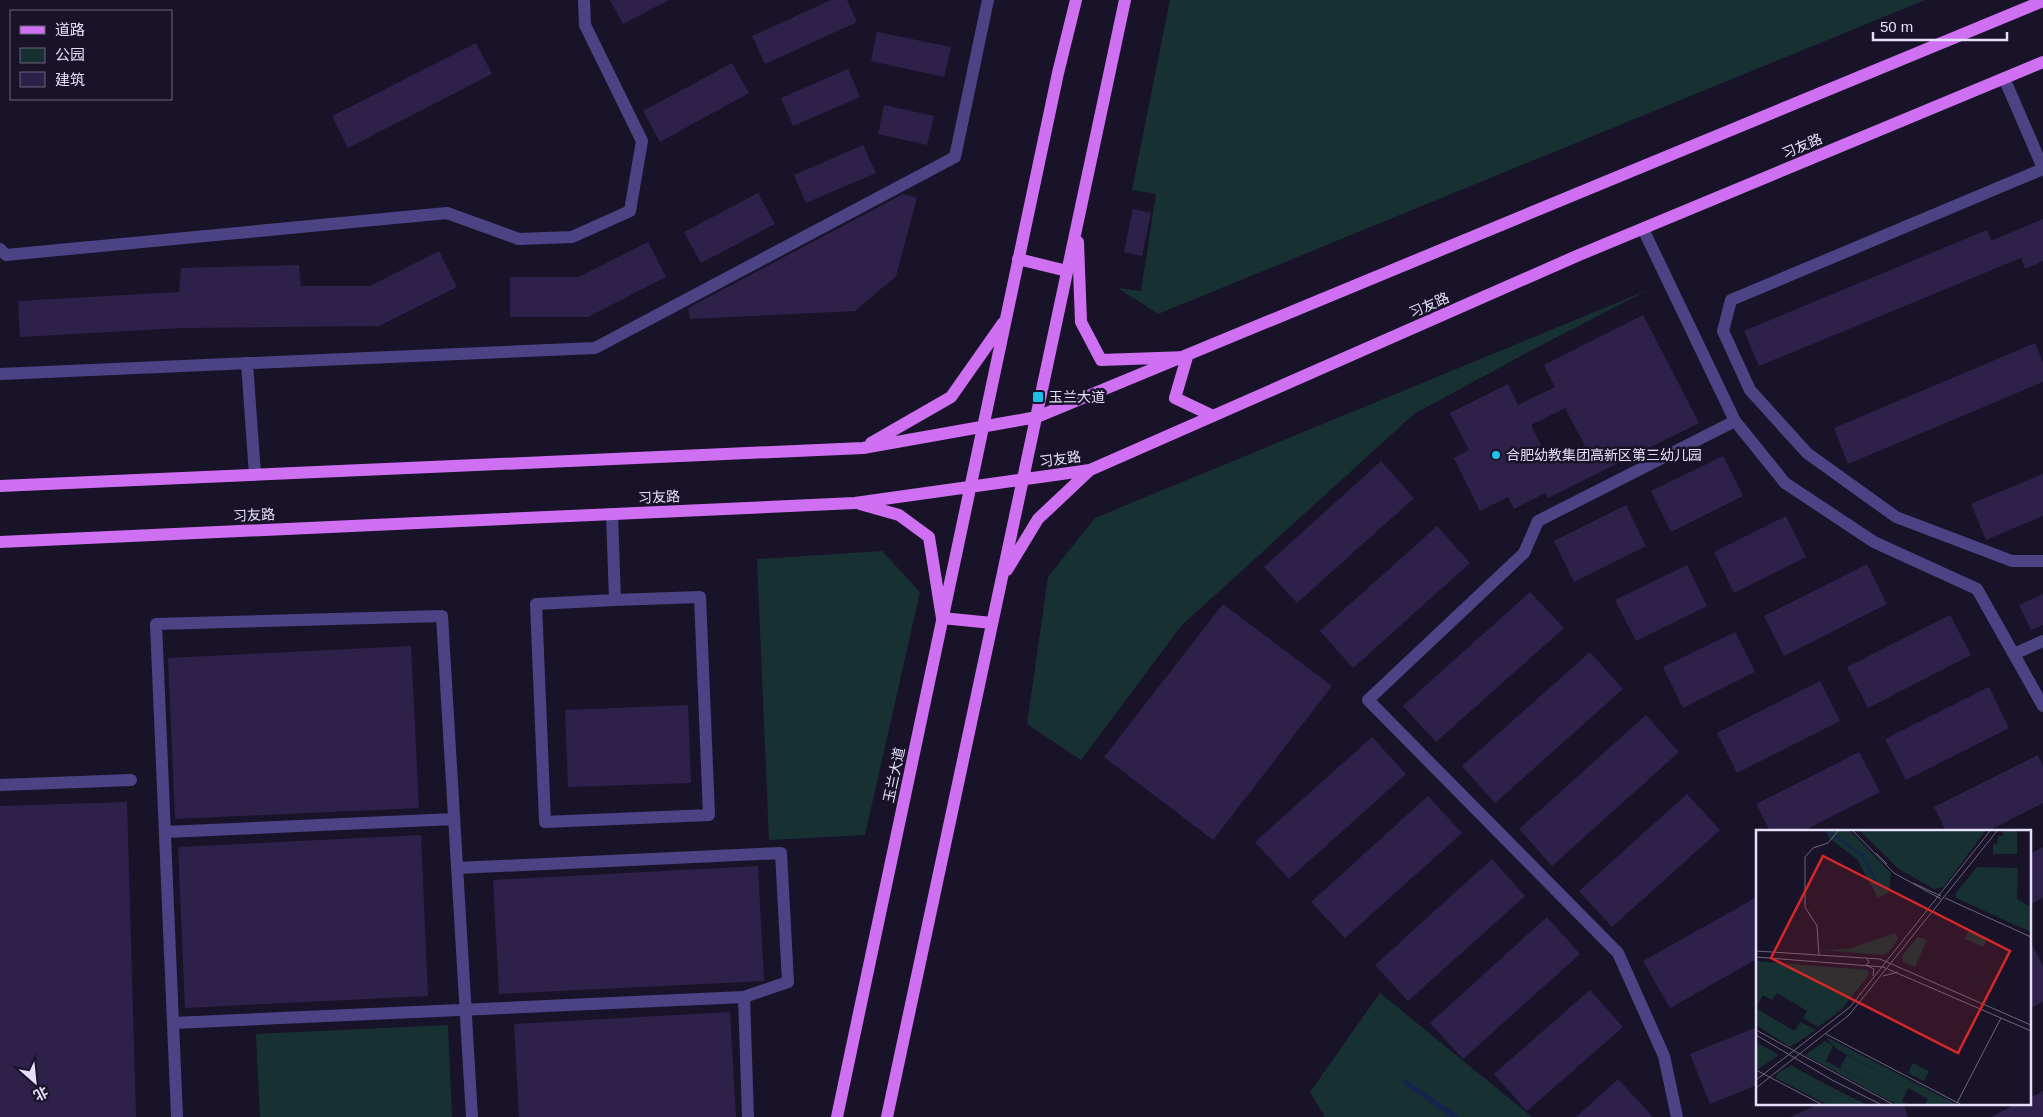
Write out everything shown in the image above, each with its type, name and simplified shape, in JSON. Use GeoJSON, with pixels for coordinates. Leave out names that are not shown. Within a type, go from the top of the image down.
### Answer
{"type":"FeatureCollection","features":[{"type":"Feature","properties":{"kind":"main road","name":"玉兰大道"},"geometry":{"type":"LineString","coordinates":[[837,1117],[1018,259],[1058,73],[1076,0]]}},
{"type":"Feature","properties":{"kind":"main road"},"geometry":{"type":"LineString","coordinates":[[887,1117],[1125,0]]}},
{"type":"Feature","properties":{"kind":"main road"},"geometry":{"type":"LineString","coordinates":[[0,486],[863,448],[1037,417],[1187,357],[2043,0]]}},
{"type":"Feature","properties":{"kind":"main road","name":"习友路"},"geometry":{"type":"LineString","coordinates":[[0,542],[855,503],[1090,470],[1643,229],[2043,62]]}},
{"type":"Feature","properties":{"kind":"main road"},"geometry":{"type":"LineString","coordinates":[[1077,224],[1081,322],[1101,360],[1187,357]]}},
{"type":"Feature","properties":{"kind":"main road"},"geometry":{"type":"LineString","coordinates":[[1018,259],[1067,271]]}},
{"type":"Feature","properties":{"kind":"main road"},"geometry":{"type":"LineString","coordinates":[[863,448],[951,397],[1006,319]]}},
{"type":"Feature","properties":{"kind":"main road"},"geometry":{"type":"LineString","coordinates":[[1187,357],[1175,398],[1213,416]]}},
{"type":"Feature","properties":{"kind":"main road"},"geometry":{"type":"LineString","coordinates":[[1002,579],[1038,519],[1090,470]]}},
{"type":"Feature","properties":{"kind":"main road"},"geometry":{"type":"LineString","coordinates":[[855,503],[899,515],[929,537],[942,618],[992,622]]}},
{"type":"Feature","properties":{"kind":"street"},"geometry":{"type":"LineString","coordinates":[[0,249],[6,254],[447,213],[519,239],[572,237],[630,211],[642,141],[585,25],[584,0]]}},
{"type":"Feature","properties":{"kind":"street"},"geometry":{"type":"LineString","coordinates":[[0,374],[595,348],[955,157],[988,0]]}},
{"type":"Feature","properties":{"kind":"street"},"geometry":{"type":"LineString","coordinates":[[2004,78],[2043,169],[1731,300],[1723,331],[1750,390],[1807,453],[1896,517],[2012,561],[2043,561]]}},
{"type":"Feature","properties":{"kind":"street"},"geometry":{"type":"LineString","coordinates":[[1643,229],[1734,421],[1785,483],[1874,542],[1977,589],[2043,706]]}},
{"type":"Feature","properties":{"kind":"street"},"geometry":{"type":"LineString","coordinates":[[247,363],[255,475]]}},
{"type":"Feature","properties":{"kind":"street"},"geometry":{"type":"LineString","coordinates":[[1677,1117],[1664,1056],[1618,953],[1368,700],[1524,553],[1538,521],[1734,421]]}},
{"type":"Feature","properties":{"kind":"street"},"geometry":{"type":"LineString","coordinates":[[612,514],[615,600]]}},
{"type":"Feature","properties":{"kind":"street"},"geometry":{"type":"LineString","coordinates":[[700,596],[709,814],[545,822],[536,604],[615,600],[700,596]]}},
{"type":"Feature","properties":{"kind":"street"},"geometry":{"type":"LineString","coordinates":[[177,1117],[156,624],[442,616],[472,1117]]}},
{"type":"Feature","properties":{"kind":"street"},"geometry":{"type":"LineString","coordinates":[[2014,654],[2043,641]]}},
{"type":"Feature","properties":{"kind":"street"},"geometry":{"type":"LineString","coordinates":[[0,785],[131,780]]}},
{"type":"Feature","properties":{"kind":"street"},"geometry":{"type":"LineString","coordinates":[[165,832],[454,819]]}},
{"type":"Feature","properties":{"kind":"street"},"geometry":{"type":"LineString","coordinates":[[173,1024],[744,997],[788,982],[781,853],[457,868]]}},
{"type":"Feature","properties":{"kind":"street"},"geometry":{"type":"LineString","coordinates":[[744,997],[748,1117]]}},
{"type":"Feature","properties":{"kind":"green space"},"geometry":{"type":"Polygon","coordinates":[[[1170,0],[1925,0],[1158,314],[1118,288],[1141,291],[1156,194],[1132,190],[1170,0]]]}},
{"type":"Feature","properties":{"kind":"green space"},"geometry":{"type":"Polygon","coordinates":[[[1648,290],[1414,414],[1181,626],[1081,760],[1027,724],[1048,577],[1095,518],[1648,290]]]}},
{"type":"Feature","properties":{"kind":"green space"},"geometry":{"type":"Polygon","coordinates":[[[882,551],[920,592],[865,835],[769,840],[757,559],[882,551]]]}},
{"type":"Feature","properties":{"kind":"green space"},"geometry":{"type":"Polygon","coordinates":[[[1380,993],[1532,1117],[1325,1117],[1310,1092],[1380,993]]]}},
{"type":"Feature","properties":{"kind":"green space"},"geometry":{"type":"Polygon","coordinates":[[[448,1025],[452,1117],[260,1117],[256,1034],[448,1025]]]}},
{"type":"Feature","properties":{"kind":"building"},"geometry":{"type":"Polygon","coordinates":[[[610,0],[669,0],[623,24],[610,0]]]}},
{"type":"Feature","properties":{"kind":"building"},"geometry":{"type":"Polygon","coordinates":[[[831,0],[847,0],[857,22],[765,64],[752,36],[831,0]]]}},
{"type":"Feature","properties":{"kind":"building"},"geometry":{"type":"Polygon","coordinates":[[[877,32],[951,47],[944,77],[871,61],[877,32]]]}},
{"type":"Feature","properties":{"kind":"building"},"geometry":{"type":"Polygon","coordinates":[[[476,43],[492,74],[348,148],[332,116],[476,43]]]}},
{"type":"Feature","properties":{"kind":"building"},"geometry":{"type":"Polygon","coordinates":[[[732,63],[749,93],[660,142],[643,111],[732,63]]]}},
{"type":"Feature","properties":{"kind":"building"},"geometry":{"type":"Polygon","coordinates":[[[848,69],[860,97],[793,126],[781,98],[848,69]]]}},
{"type":"Feature","properties":{"kind":"building"},"geometry":{"type":"Polygon","coordinates":[[[884,105],[934,116],[927,145],[878,134],[884,105]]]}},
{"type":"Feature","properties":{"kind":"building"},"geometry":{"type":"Polygon","coordinates":[[[863,145],[876,173],[806,203],[794,175],[863,145]]]}},
{"type":"Feature","properties":{"kind":"building"},"geometry":{"type":"Polygon","coordinates":[[[758,193],[775,224],[701,263],[684,232],[758,193]]]}},
{"type":"Feature","properties":{"kind":"building"},"geometry":{"type":"Polygon","coordinates":[[[903,194],[917,198],[896,276],[855,311],[690,319],[688,308],[903,194]]]}},
{"type":"Feature","properties":{"kind":"building"},"geometry":{"type":"Polygon","coordinates":[[[1133,209],[1151,213],[1142,256],[1124,252],[1133,209]]]}},
{"type":"Feature","properties":{"kind":"building"},"geometry":{"type":"Polygon","coordinates":[[[2043,219],[2043,261],[2025,269],[2021,258],[1759,366],[1744,331],[1987,230],[1991,241],[2043,219]]]}},
{"type":"Feature","properties":{"kind":"building"},"geometry":{"type":"Polygon","coordinates":[[[648,242],[666,277],[588,317],[510,317],[510,277],[579,277],[648,242]]]}},
{"type":"Feature","properties":{"kind":"building"},"geometry":{"type":"Polygon","coordinates":[[[439,251],[457,287],[379,326],[181,328],[20,337],[18,301],[179,292],[181,268],[299,265],[301,286],[370,286],[439,251]]]}},
{"type":"Feature","properties":{"kind":"building"},"geometry":{"type":"Polygon","coordinates":[[[1643,315],[1699,423],[1548,498],[1545,493],[1514,509],[1508,497],[1480,511],[1454,458],[1469,450],[1450,413],[1508,384],[1518,405],[1555,387],[1544,365],[1643,315]],[[1565,408],[1531,425],[1550,464],[1585,446],[1565,408]]]}},
{"type":"Feature","properties":{"kind":"building"},"geometry":{"type":"Polygon","coordinates":[[[2035,343],[2043,363],[2043,382],[1848,464],[1834,428],[2035,343]]]}},
{"type":"Feature","properties":{"kind":"building"},"geometry":{"type":"Polygon","coordinates":[[[1723,456],[1743,496],[1671,532],[1651,491],[1723,456]]]}},
{"type":"Feature","properties":{"kind":"building"},"geometry":{"type":"Polygon","coordinates":[[[1381,461],[1414,498],[1297,603],[1264,567],[1381,461]]]}},
{"type":"Feature","properties":{"kind":"building"},"geometry":{"type":"Polygon","coordinates":[[[2043,474],[2043,516],[1986,540],[1971,504],[2043,474]]]}},
{"type":"Feature","properties":{"kind":"building"},"geometry":{"type":"Polygon","coordinates":[[[1626,505],[1646,546],[1574,582],[1554,541],[1626,505]]]}},
{"type":"Feature","properties":{"kind":"building"},"geometry":{"type":"Polygon","coordinates":[[[1786,516],[1806,557],[1734,593],[1714,552],[1786,516]]]}},
{"type":"Feature","properties":{"kind":"building"},"geometry":{"type":"Polygon","coordinates":[[[1437,526],[1470,563],[1353,668],[1320,631],[1437,526]]]}},
{"type":"Feature","properties":{"kind":"building"},"geometry":{"type":"Polygon","coordinates":[[[1867,564],[1887,604],[1784,656],[1764,616],[1867,564]]]}},
{"type":"Feature","properties":{"kind":"building"},"geometry":{"type":"Polygon","coordinates":[[[1687,565],[1707,606],[1636,641],[1615,600],[1687,565]]]}},
{"type":"Feature","properties":{"kind":"building"},"geometry":{"type":"Polygon","coordinates":[[[1530,592],[1564,628],[1436,742],[1403,706],[1530,592]]]}},
{"type":"Feature","properties":{"kind":"building"},"geometry":{"type":"Polygon","coordinates":[[[2043,594],[2043,625],[2031,630],[2019,605],[2043,594]]]}},
{"type":"Feature","properties":{"kind":"building"},"geometry":{"type":"Polygon","coordinates":[[[1223,604],[1332,686],[1213,840],[1104,757],[1223,604]]]}},
{"type":"Feature","properties":{"kind":"building"},"geometry":{"type":"Polygon","coordinates":[[[1950,615],[1971,655],[1868,708],[1847,667],[1950,615]]]}},
{"type":"Feature","properties":{"kind":"building"},"geometry":{"type":"Polygon","coordinates":[[[1735,632],[1755,672],[1683,708],[1663,667],[1735,632]]]}},
{"type":"Feature","properties":{"kind":"building"},"geometry":{"type":"Polygon","coordinates":[[[411,646],[419,808],[175,819],[168,658],[411,646]]]}},
{"type":"Feature","properties":{"kind":"building"},"geometry":{"type":"Polygon","coordinates":[[[1590,652],[1623,689],[1495,803],[1462,766],[1590,652]]]}},
{"type":"Feature","properties":{"kind":"building"},"geometry":{"type":"Polygon","coordinates":[[[1820,681],[1840,721],[1737,773],[1717,733],[1820,681]]]}},
{"type":"Feature","properties":{"kind":"building"},"geometry":{"type":"Polygon","coordinates":[[[1989,687],[2009,728],[1906,780],[1885,739],[1989,687]]]}},
{"type":"Feature","properties":{"kind":"building"},"geometry":{"type":"Polygon","coordinates":[[[688,705],[691,783],[568,787],[565,710],[688,705]]]}},
{"type":"Feature","properties":{"kind":"building"},"geometry":{"type":"Polygon","coordinates":[[[1646,715],[1679,752],[1552,866],[1519,829],[1646,715]]]}},
{"type":"Feature","properties":{"kind":"building"},"geometry":{"type":"Polygon","coordinates":[[[1372,737],[1406,774],[1289,879],[1255,842],[1372,737]]]}},
{"type":"Feature","properties":{"kind":"building"},"geometry":{"type":"Polygon","coordinates":[[[1859,752],[1880,792],[1805,830],[1769,830],[1756,804],[1859,752]]]}},
{"type":"Feature","properties":{"kind":"building"},"geometry":{"type":"Polygon","coordinates":[[[2038,755],[2043,766],[2043,803],[1990,830],[1946,830],[1934,807],[2038,755]]]}},
{"type":"Feature","properties":{"kind":"building"},"geometry":{"type":"Polygon","coordinates":[[[1687,794],[1720,830],[1612,927],[1579,891],[1687,794]]]}},
{"type":"Feature","properties":{"kind":"building"},"geometry":{"type":"Polygon","coordinates":[[[1428,796],[1462,833],[1345,938],[1311,902],[1428,796]]]}},
{"type":"Feature","properties":{"kind":"building"},"geometry":{"type":"Polygon","coordinates":[[[127,802],[136,1117],[0,1117],[0,806],[127,802]]]}},
{"type":"Feature","properties":{"kind":"building"},"geometry":{"type":"Polygon","coordinates":[[[421,835],[428,996],[185,1008],[178,847],[421,835]]]}},
{"type":"Feature","properties":{"kind":"building"},"geometry":{"type":"Polygon","coordinates":[[[2043,847],[2043,898],[2030,904],[2030,854],[2043,847]]]}},
{"type":"Feature","properties":{"kind":"building"},"geometry":{"type":"Polygon","coordinates":[[[1492,859],[1525,896],[1408,1001],[1375,965],[1492,859]]]}},
{"type":"Feature","properties":{"kind":"building"},"geometry":{"type":"Polygon","coordinates":[[[758,866],[764,981],[499,994],[493,880],[758,866]]]}},
{"type":"Feature","properties":{"kind":"building"},"geometry":{"type":"Polygon","coordinates":[[[1756,898],[1756,960],[1670,1008],[1643,961],[1756,898]]]}},
{"type":"Feature","properties":{"kind":"building"},"geometry":{"type":"Polygon","coordinates":[[[1547,917],[1580,954],[1463,1059],[1430,1023],[1547,917]]]}},
{"type":"Feature","properties":{"kind":"building"},"geometry":{"type":"Polygon","coordinates":[[[2030,941],[2043,966],[2043,1002],[2030,1008],[2030,941]]]}},
{"type":"Feature","properties":{"kind":"building"},"geometry":{"type":"Polygon","coordinates":[[[1590,990],[1623,1027],[1527,1111],[1494,1074],[1590,990]]]}},
{"type":"Feature","properties":{"kind":"building"},"geometry":{"type":"Polygon","coordinates":[[[730,1012],[736,1117],[519,1117],[514,1024],[730,1012]]]}},
{"type":"Feature","properties":{"kind":"building"},"geometry":{"type":"Polygon","coordinates":[[[1756,1027],[1756,1085],[1710,1104],[1690,1054],[1756,1027]]]}},
{"type":"Feature","properties":{"kind":"building"},"geometry":{"type":"Polygon","coordinates":[[[1618,1079],[1653,1117],[1576,1117],[1618,1079]]]}},
{"type":"Feature","properties":{"kind":"building"},"geometry":{"type":"Polygon","coordinates":[[[2043,1091],[2043,1117],[1991,1117],[2016,1104],[2030,1104],[2030,1098],[2043,1091]]]}},
{"type":"Feature","properties":{"kind":"building"},"geometry":{"type":"Polygon","coordinates":[[[1820,1104],[1903,1104],[1908,1117],[1790,1117],[1820,1104]]]}},
{"type":"Feature","properties":{"kind":"waterway"},"geometry":{"type":"LineString","coordinates":[[1406,1083],[1456,1117]]}},
{"type":"Feature","properties":{"kind":"place","name":"玉兰大道"},"geometry":{"type":"Point","coordinates":[1038,397]}},
{"type":"Feature","properties":{"kind":"place","name":"合肥幼教集团高新区第三幼儿园"},"geometry":{"type":"Point","coordinates":[1496,455]}}]}
